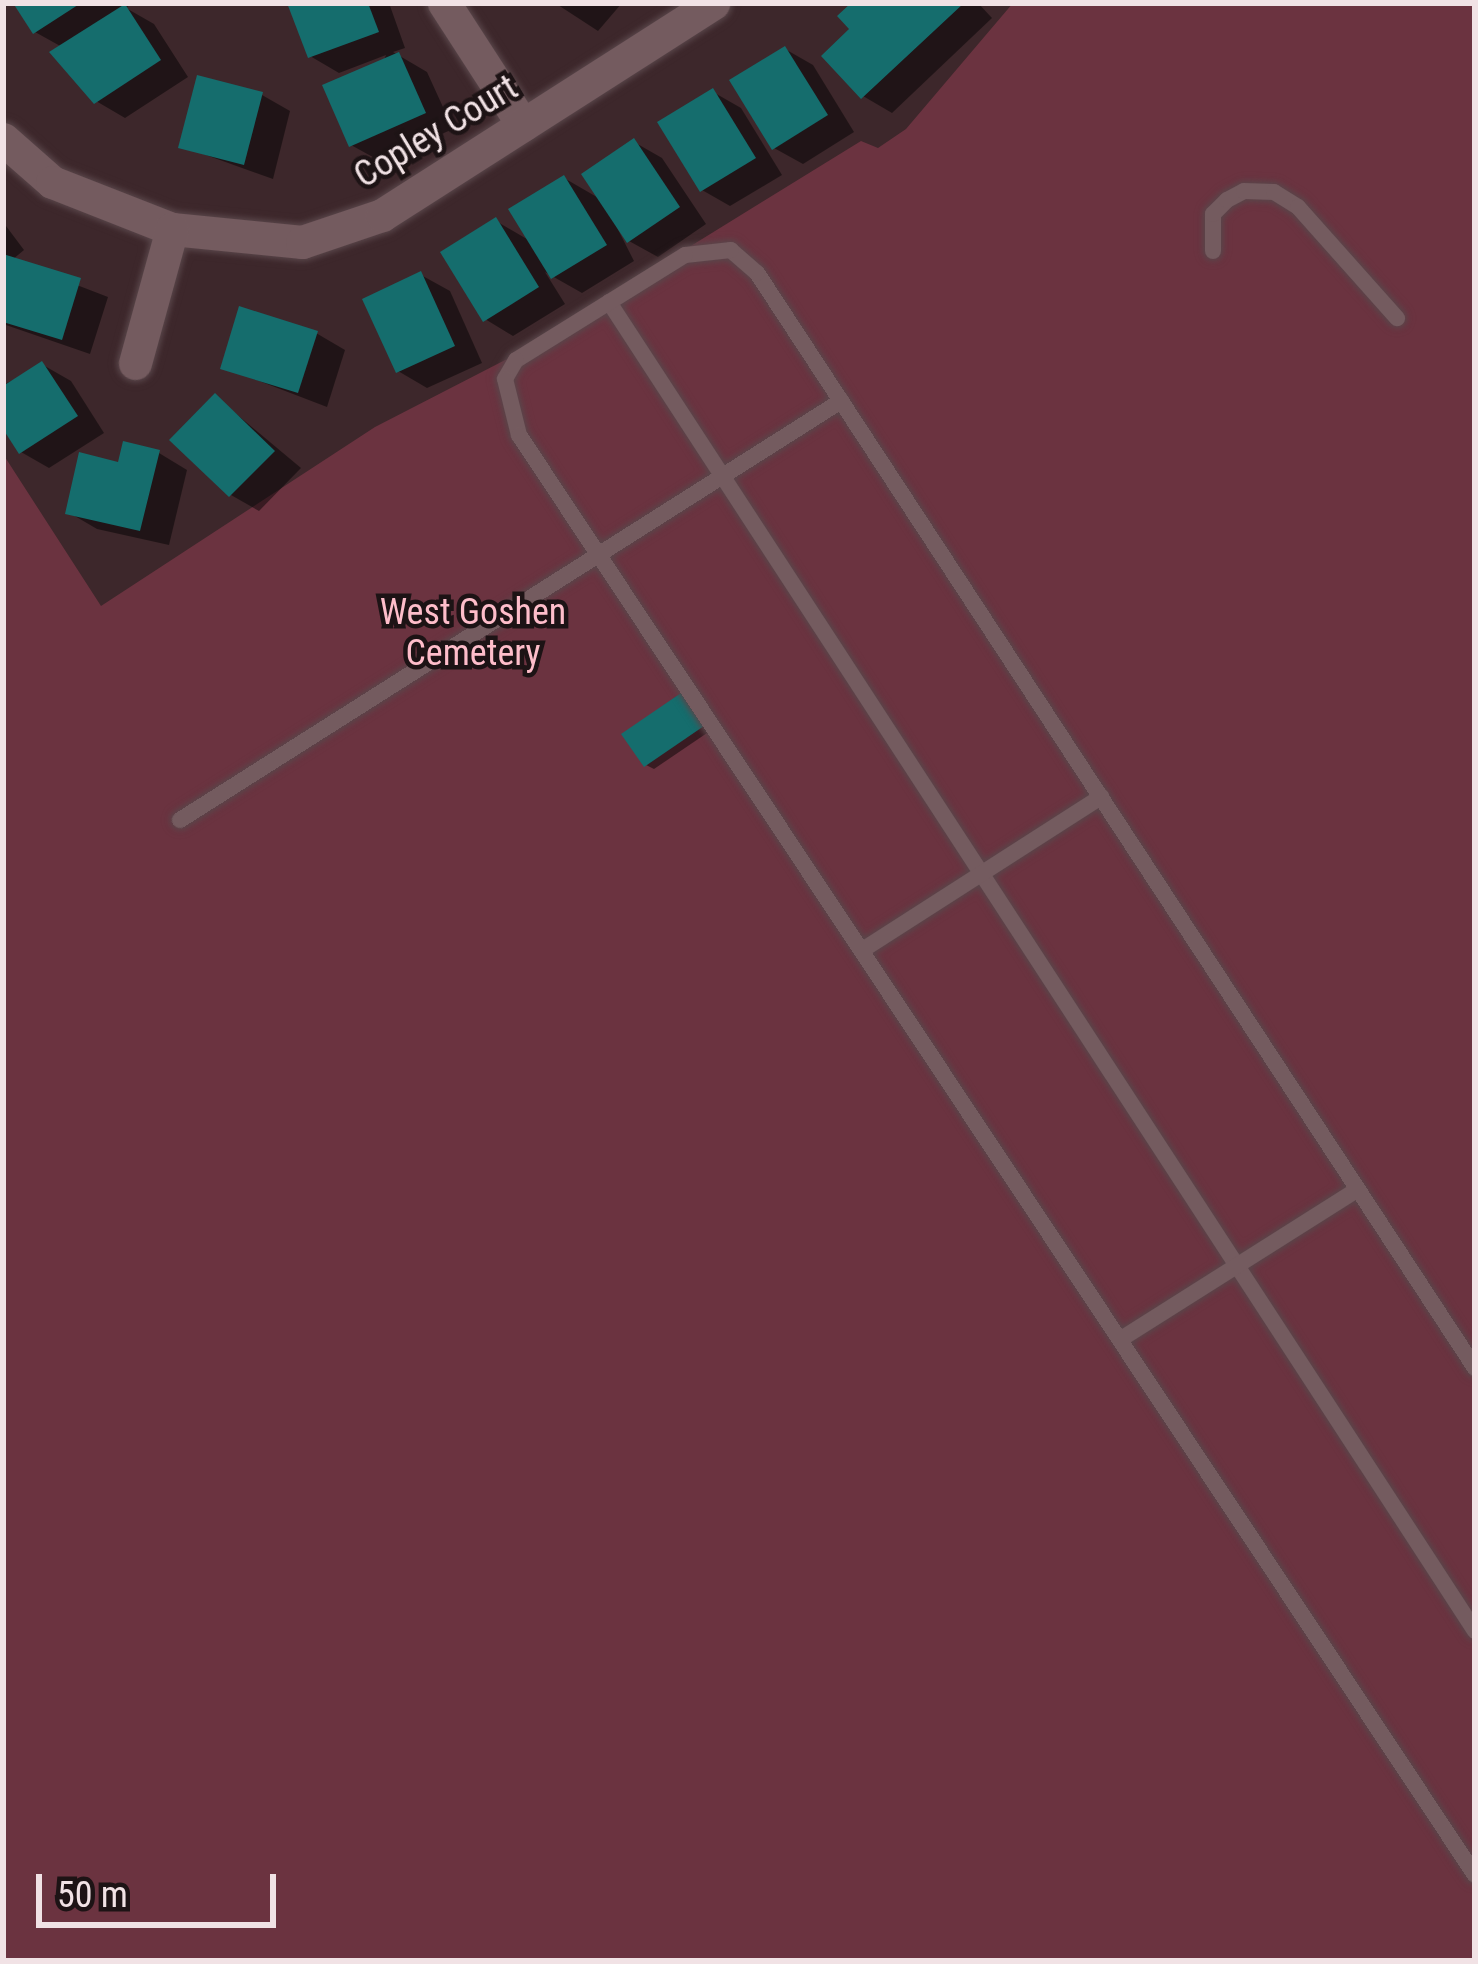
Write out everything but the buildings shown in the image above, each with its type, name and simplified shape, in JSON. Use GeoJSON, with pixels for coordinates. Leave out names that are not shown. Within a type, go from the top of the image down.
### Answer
{"type":"FeatureCollection","features":[{"type":"Feature","properties":{"kind":"street"},"geometry":{"type":"LineString","coordinates":[[444,3],[523,125]]}},
{"type":"Feature","properties":{"kind":"street","name":"Copley Court"},"geometry":{"type":"LineString","coordinates":[[3,140],[52,182],[172,229],[239,241],[302,242],[341,232],[523,125],[713,3]]}},
{"type":"Feature","properties":{"kind":"street"},"geometry":{"type":"LineString","coordinates":[[135,363],[172,229]]}},
{"type":"Feature","properties":{"kind":"lane"},"geometry":{"type":"LineString","coordinates":[[1214,251],[1213,214],[1227,200],[1244,191],[1274,192],[1298,207],[1397,318]]}},
{"type":"Feature","properties":{"kind":"lane"},"geometry":{"type":"LineString","coordinates":[[1475,1368],[757,273],[731,250],[686,255],[516,360],[505,379],[519,434],[1475,1875]]}},
{"type":"Feature","properties":{"kind":"lane"},"geometry":{"type":"LineString","coordinates":[[610,302],[1475,1631]]}},
{"type":"Feature","properties":{"kind":"lane"},"geometry":{"type":"LineString","coordinates":[[180,820],[842,400]]}},
{"type":"Feature","properties":{"kind":"lane"},"geometry":{"type":"LineString","coordinates":[[864,949],[1101,797]]}},
{"type":"Feature","properties":{"kind":"lane"},"geometry":{"type":"LineString","coordinates":[[1121,1339],[1358,1189]]}},
{"type":"Feature","properties":{"kind":"green space","name":"West Goshen Cemetery"},"geometry":{"type":"Polygon","coordinates":[[[1013,3],[1475,3],[1475,1961],[3,1961],[3,454],[101,606],[375,427],[511,357],[861,141],[878,148],[906,129],[1013,3]]]}}]}
